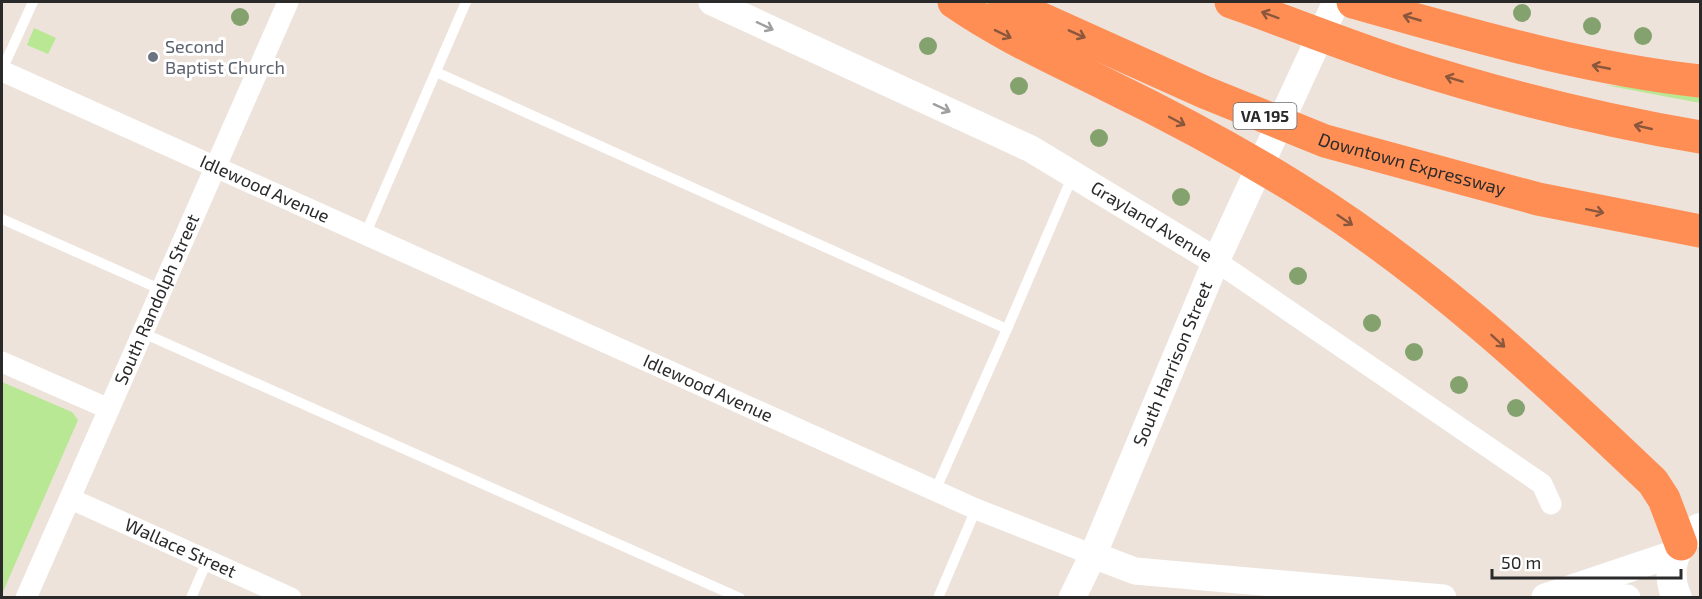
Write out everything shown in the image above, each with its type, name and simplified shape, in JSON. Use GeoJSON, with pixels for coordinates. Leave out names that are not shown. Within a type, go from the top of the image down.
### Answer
{"type":"FeatureCollection","features":[{"type":"Feature","properties":{"kind":"highway"},"geometry":{"type":"LineString","coordinates":[[954,2],[992,28],[1214,140],[1296,188],[1403,261],[1463,310],[1653,482],[1686,542]]}},
{"type":"Feature","properties":{"kind":"highway","name":"Downtown Expressway"},"geometry":{"type":"LineString","coordinates":[[1004,2],[1204,92],[1324,141],[1538,199],[1701,231]]}},
{"type":"Feature","properties":{"kind":"highway"},"geometry":{"type":"LineString","coordinates":[[1231,2],[1401,63],[1515,98],[1653,129],[1701,137]]}},
{"type":"Feature","properties":{"kind":"highway"},"geometry":{"type":"LineString","coordinates":[[1353,2],[1531,51],[1642,74],[1701,81]]}},
{"type":"Feature","properties":{"kind":"main road"},"geometry":{"type":"LineString","coordinates":[[1677,597],[1671,580],[1686,542]]}},
{"type":"Feature","properties":{"kind":"street","name":"Grayland Avenue"},"geometry":{"type":"LineString","coordinates":[[712,2],[1031,149],[1216,261],[1542,484],[1551,504]]}},
{"type":"Feature","properties":{"kind":"street","name":"South Harrison Street"},"geometry":{"type":"LineString","coordinates":[[1072,597],[1093,555],[1216,261],[1336,2]]}},
{"type":"Feature","properties":{"kind":"street","name":"South Randolph Street"},"geometry":{"type":"LineString","coordinates":[[26,597],[71,499],[285,3]]}},
{"type":"Feature","properties":{"kind":"street","name":"Idlewood Avenue"},"geometry":{"type":"LineString","coordinates":[[2,71],[935,491],[1135,571],[1284,591],[1443,597]]}},
{"type":"Feature","properties":{"kind":"street"},"geometry":{"type":"LineString","coordinates":[[2,362],[109,409]]}},
{"type":"Feature","properties":{"kind":"street","name":"Wallace Street"},"geometry":{"type":"LineString","coordinates":[[71,499],[291,597]]}},
{"type":"Feature","properties":{"kind":"street"},"geometry":{"type":"LineString","coordinates":[[1549,597],[1686,542]]}},
{"type":"Feature","properties":{"kind":"street"},"geometry":{"type":"LineString","coordinates":[[1599,597],[1627,597]]}},
{"type":"Feature","properties":{"kind":"lane"},"geometry":{"type":"LineString","coordinates":[[2,71],[33,2]]}},
{"type":"Feature","properties":{"kind":"lane"},"geometry":{"type":"LineString","coordinates":[[365,235],[466,2]]}},
{"type":"Feature","properties":{"kind":"lane"},"geometry":{"type":"LineString","coordinates":[[436,72],[1007,329]]}},
{"type":"Feature","properties":{"kind":"lane"},"geometry":{"type":"LineString","coordinates":[[935,491],[1073,175]]}},
{"type":"Feature","properties":{"kind":"lane"},"geometry":{"type":"LineString","coordinates":[[2,219],[162,290]]}},
{"type":"Feature","properties":{"kind":"lane"},"geometry":{"type":"LineString","coordinates":[[143,333],[740,597]]}},
{"type":"Feature","properties":{"kind":"lane"},"geometry":{"type":"LineString","coordinates":[[938,597],[976,509]]}},
{"type":"Feature","properties":{"kind":"lane"},"geometry":{"type":"LineString","coordinates":[[190,597],[207,561]]}},
{"type":"Feature","properties":{"kind":"green space"},"geometry":{"type":"Polygon","coordinates":[[[34,28],[56,38],[48,54],[27,45],[34,28]]]}},
{"type":"Feature","properties":{"kind":"green space"},"geometry":{"type":"Polygon","coordinates":[[[1605,85],[1700,93],[1700,103],[1605,85]]]}},
{"type":"Feature","properties":{"kind":"green space"},"geometry":{"type":"Polygon","coordinates":[[[2,382],[72,412],[78,420],[2,594],[2,382]]]}},
{"type":"Feature","properties":{"kind":"place","name":"Second Baptist Church"},"geometry":{"type":"Point","coordinates":[153,57]}}]}
